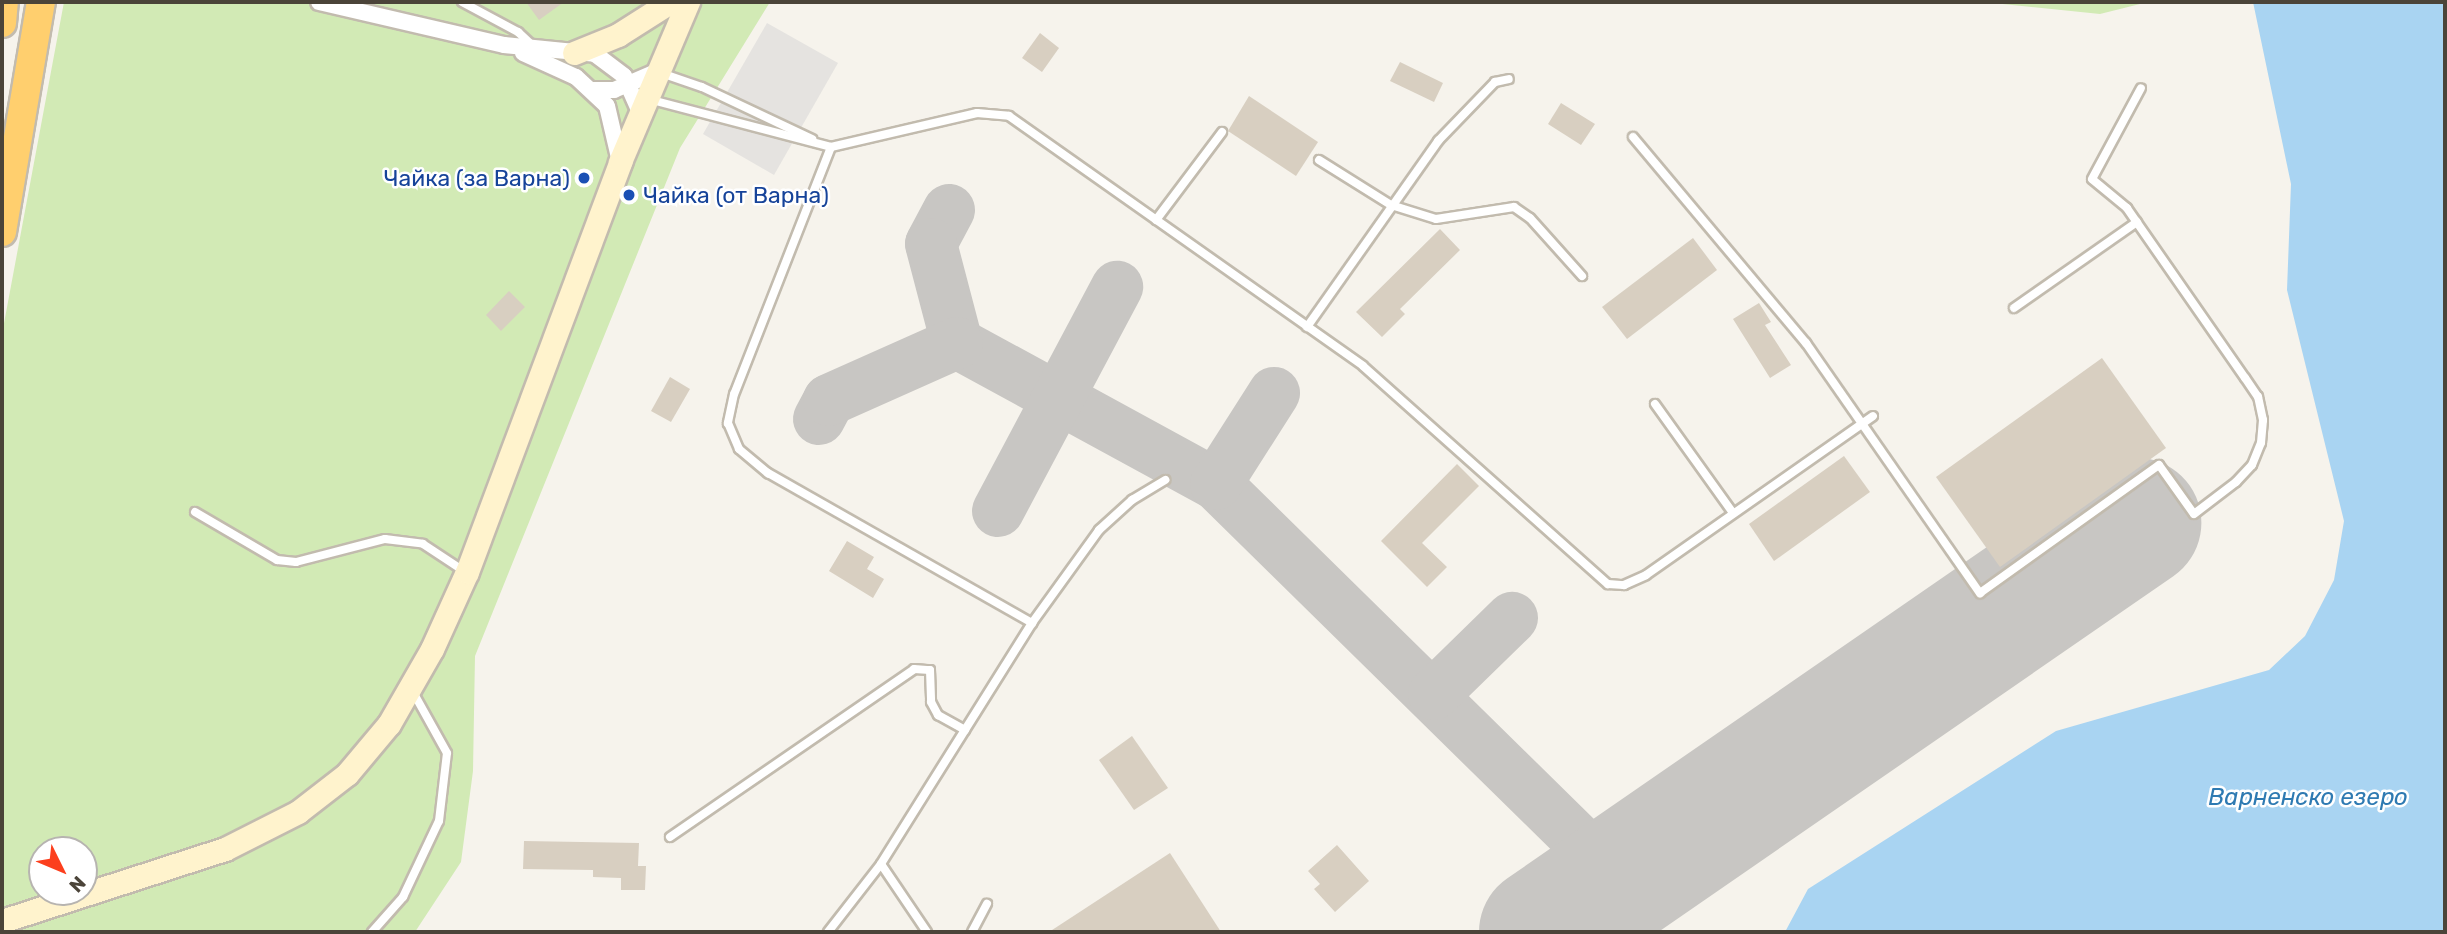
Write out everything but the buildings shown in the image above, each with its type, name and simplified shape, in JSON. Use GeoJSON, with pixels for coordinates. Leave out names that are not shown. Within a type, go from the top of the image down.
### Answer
{"type":"FeatureCollection","features":[{"type":"Feature","properties":{"kind":"highway"},"geometry":{"type":"LineString","coordinates":[[2,23],[4,2]]}},
{"type":"Feature","properties":{"kind":"highway"},"geometry":{"type":"LineString","coordinates":[[2,232],[41,8]]}},
{"type":"Feature","properties":{"kind":"street"},"geometry":{"type":"LineString","coordinates":[[319,2],[504,45],[595,54],[612,63],[638,98]]}},
{"type":"Feature","properties":{"kind":"street"},"geometry":{"type":"LineString","coordinates":[[574,53],[618,35],[670,2]]}},
{"type":"Feature","properties":{"kind":"street"},"geometry":{"type":"LineString","coordinates":[[2,921],[225,849],[298,812],[347,774],[389,724],[411,689],[467,572],[620,162],[638,98],[656,72],[688,2]]}},
{"type":"Feature","properties":{"kind":"street"},"geometry":{"type":"LineString","coordinates":[[504,45],[593,90],[638,98]]}},
{"type":"Feature","properties":{"kind":"street"},"geometry":{"type":"LineString","coordinates":[[593,90],[607,106],[620,162]]}},
{"type":"Feature","properties":{"kind":"lane"},"geometry":{"type":"LineString","coordinates":[[462,2],[519,32],[537,49]]}},
{"type":"Feature","properties":{"kind":"lane"},"geometry":{"type":"LineString","coordinates":[[656,72],[702,87],[831,147]]}},
{"type":"Feature","properties":{"kind":"lane"},"geometry":{"type":"LineString","coordinates":[[1307,327],[1391,205],[1471,103],[1494,82],[1509,79]]}},
{"type":"Feature","properties":{"kind":"lane"},"geometry":{"type":"LineString","coordinates":[[1633,137],[1806,343],[1860,425],[1980,593],[2159,465],[2194,514],[2252,464],[2261,443],[2263,420],[2252,387],[2137,222],[2092,179],[2141,88]]}},
{"type":"Feature","properties":{"kind":"lane"},"geometry":{"type":"LineString","coordinates":[[638,98],[831,147],[995,112],[1009,116],[1363,366],[1608,584],[1624,586],[1646,575],[1873,415]]}},
{"type":"Feature","properties":{"kind":"lane"},"geometry":{"type":"LineString","coordinates":[[1156,220],[1222,132]]}},
{"type":"Feature","properties":{"kind":"lane"},"geometry":{"type":"LineString","coordinates":[[831,147],[734,394],[728,423],[739,449],[768,473],[1032,623]]}},
{"type":"Feature","properties":{"kind":"lane"},"geometry":{"type":"LineString","coordinates":[[1319,160],[1391,205],[1436,219],[1514,207],[1530,218],[1582,276]]}},
{"type":"Feature","properties":{"kind":"lane"},"geometry":{"type":"LineString","coordinates":[[2014,308],[2137,222]]}},
{"type":"Feature","properties":{"kind":"lane"},"geometry":{"type":"LineString","coordinates":[[1655,404],[1733,513]]}},
{"type":"Feature","properties":{"kind":"lane"},"geometry":{"type":"LineString","coordinates":[[828,932],[881,864],[1032,623],[1099,530],[1165,480]]}},
{"type":"Feature","properties":{"kind":"lane"},"geometry":{"type":"LineString","coordinates":[[195,512],[276,561],[296,562],[386,539],[423,544],[467,572]]}},
{"type":"Feature","properties":{"kind":"lane"},"geometry":{"type":"LineString","coordinates":[[670,837],[914,669],[930,670],[932,702],[938,715],[965,730]]}},
{"type":"Feature","properties":{"kind":"lane"},"geometry":{"type":"LineString","coordinates":[[372,932],[402,897],[439,821],[447,753],[411,689]]}},
{"type":"Feature","properties":{"kind":"lane"},"geometry":{"type":"LineString","coordinates":[[881,864],[928,932]]}},
{"type":"Feature","properties":{"kind":"lane"},"geometry":{"type":"LineString","coordinates":[[972,932],[987,904]]}},
{"type":"Feature","properties":{"kind":"green space"},"geometry":{"type":"Polygon","coordinates":[[[64,2],[770,2],[680,148],[475,656],[473,771],[461,862],[415,932],[2,932],[2,334],[64,2]]]}},
{"type":"Feature","properties":{"kind":"green space"},"geometry":{"type":"Polygon","coordinates":[[[1983,2],[2148,2],[2100,14],[1983,2]]]}},
{"type":"Feature","properties":{"kind":"shaded area"},"geometry":{"type":"Polygon","coordinates":[[[767,23],[838,63],[774,175],[703,134],[767,23]]]}},
{"type":"Feature","properties":{"kind":"water","name":"Варненско езеро"},"geometry":{"type":"Polygon","coordinates":[[[2253,2],[2445,2],[2445,932],[1785,932],[1808,889],[2056,731],[2269,670],[2305,636],[2334,580],[2344,521],[2287,290],[2291,184],[2253,2]]]}},
{"type":"Feature","properties":{"kind":"taxiway"},"geometry":{"type":"LineString","coordinates":[[949,210],[931,244],[957,343],[1216,484],[1619,880]]}},
{"type":"Feature","properties":{"kind":"taxiway"},"geometry":{"type":"LineString","coordinates":[[998,511],[1117,287]]}},
{"type":"Feature","properties":{"kind":"taxiway"},"geometry":{"type":"LineString","coordinates":[[819,419],[829,400],[957,343]]}},
{"type":"Feature","properties":{"kind":"taxiway"},"geometry":{"type":"LineString","coordinates":[[1216,484],[1274,393]]}},
{"type":"Feature","properties":{"kind":"taxiway"},"geometry":{"type":"LineString","coordinates":[[1434,694],[1512,618]]}},
{"type":"Feature","properties":{"kind":"runway"},"geometry":{"type":"LineString","coordinates":[[1544,932],[2136,523]]}},
{"type":"Feature","properties":{"kind":"place","name":"Чайка (за Варна)"},"geometry":{"type":"Point","coordinates":[584,178]}},
{"type":"Feature","properties":{"kind":"place","name":"Чайка (от Варна)"},"geometry":{"type":"Point","coordinates":[629,195]}}]}
